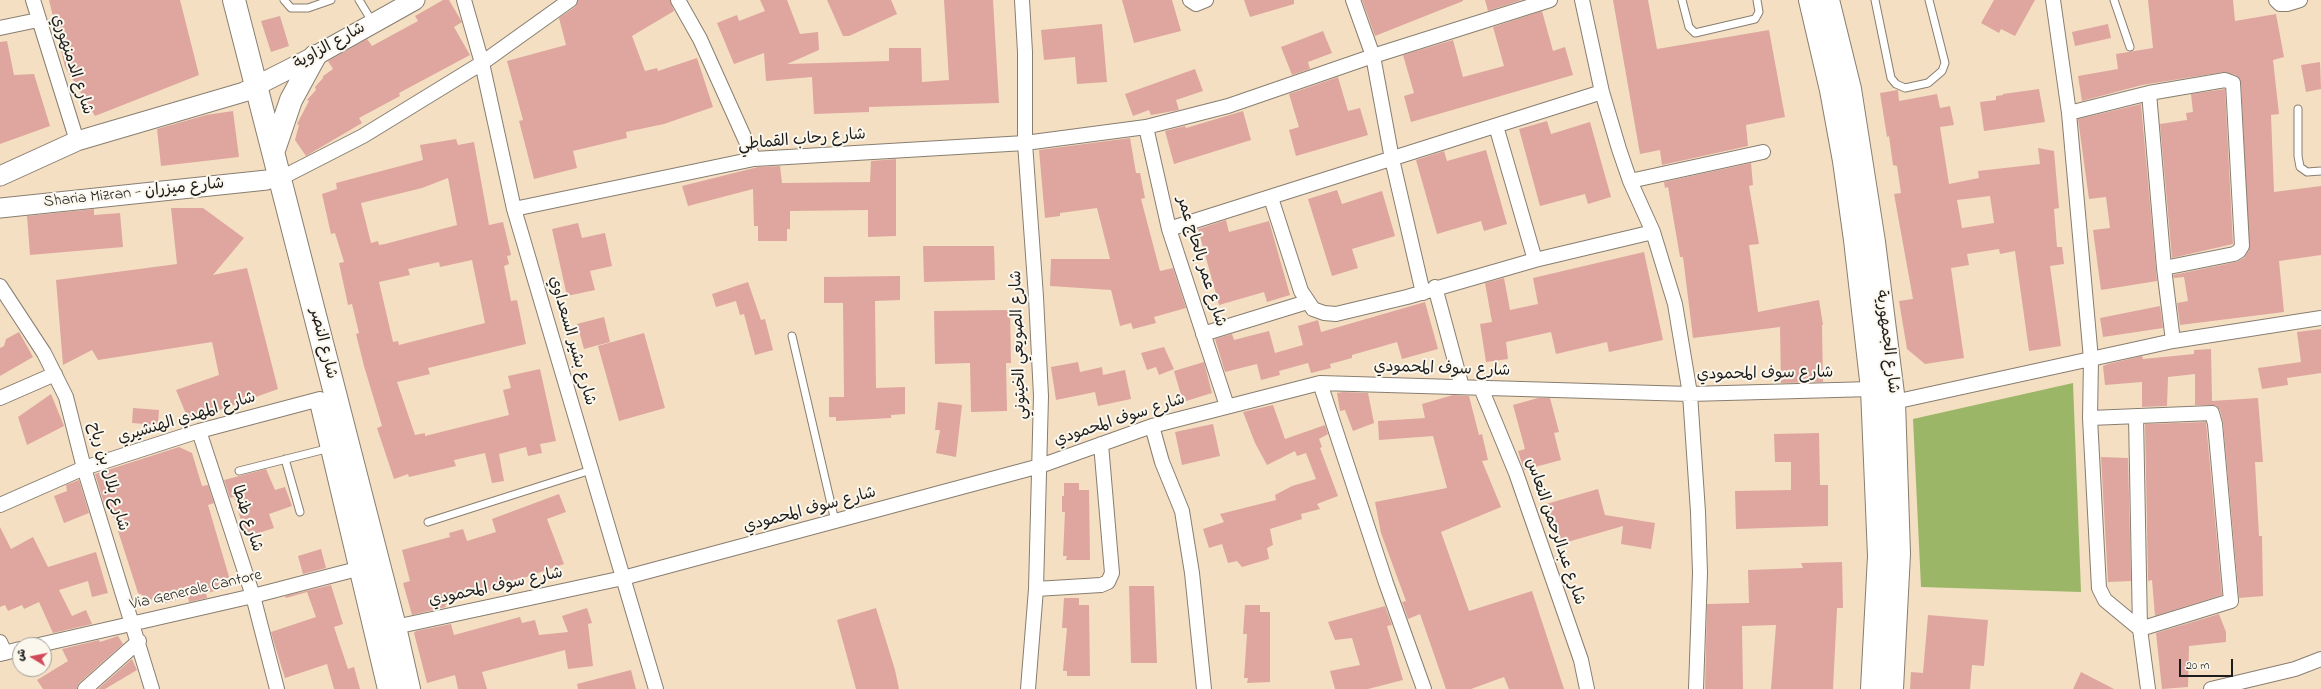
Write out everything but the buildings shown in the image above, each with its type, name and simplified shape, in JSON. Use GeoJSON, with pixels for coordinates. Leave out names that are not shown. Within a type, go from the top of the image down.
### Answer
{"type":"FeatureCollection","features":[{"type":"Feature","properties":{"kind":"main road","name":"شارع النصر"},"geometry":{"type":"LineString","coordinates":[[220,0],[250,89],[274,150],[274,179],[320,398],[389,689]]}},
{"type":"Feature","properties":{"kind":"main road","name":"شارع النصر"},"geometry":{"type":"LineString","coordinates":[[234,0],[250,89],[334,395],[395,627],[409,689]]}},
{"type":"Feature","properties":{"kind":"main road","name":"شارع الجمهورية"},"geometry":{"type":"LineString","coordinates":[[1810,0],[1831,90],[1844,161],[1855,240],[1872,389],[1879,556],[1872,689]]}},
{"type":"Feature","properties":{"kind":"main road","name":"شارع الجمهورية"},"geometry":{"type":"LineString","coordinates":[[1828,0],[1850,89],[1874,242],[1894,402],[1899,554],[1892,689]]}},
{"type":"Feature","properties":{"kind":"main road"},"geometry":{"type":"LineString","coordinates":[[274,150],[291,100],[315,56]]}},
{"type":"Feature","properties":{"kind":"street","name":"شارع الدمنهوري"},"geometry":{"type":"LineString","coordinates":[[33,0],[77,141]]}},
{"type":"Feature","properties":{"kind":"street","name":"شارع الزاوية"},"geometry":{"type":"LineString","coordinates":[[0,176],[77,141],[250,89],[315,56],[414,0]]}},
{"type":"Feature","properties":{"kind":"street","name":"شارع بشير السعداوي"},"geometry":{"type":"LineString","coordinates":[[464,0],[482,63],[514,209],[656,689]]}},
{"type":"Feature","properties":{"kind":"street"},"geometry":{"type":"LineString","coordinates":[[274,179],[363,136],[482,63],[570,0]]}},
{"type":"Feature","properties":{"kind":"street"},"geometry":{"type":"LineString","coordinates":[[678,0],[700,39],[754,159]]}},
{"type":"Feature","properties":{"kind":"street","name":"شارع الصويعي الخيتوني"},"geometry":{"type":"LineString","coordinates":[[1022,0],[1025,52],[1025,143],[1036,297],[1041,396],[1036,589],[1028,689]]}},
{"type":"Feature","properties":{"kind":"street"},"geometry":{"type":"LineString","coordinates":[[1190,0],[1196,4],[1206,0]]}},
{"type":"Feature","properties":{"kind":"street"},"geometry":{"type":"LineString","coordinates":[[1353,0],[1373,56],[1392,159],[1429,290],[1462,387]]}},
{"type":"Feature","properties":{"kind":"street","name":"شارع رحاب القماطي"},"geometry":{"type":"LineString","coordinates":[[514,209],[754,159],[1025,143],[1146,127],[1228,106],[1373,56],[1550,0]]}},
{"type":"Feature","properties":{"kind":"street"},"geometry":{"type":"LineString","coordinates":[[1582,0],[1602,92],[1630,181],[1654,232],[1675,304],[1690,394],[1698,512],[1699,566],[1696,689]]}},
{"type":"Feature","properties":{"kind":"street"},"geometry":{"type":"LineString","coordinates":[[2053,0],[2069,113],[2091,359],[2090,418],[2099,588],[2105,600],[2140,629]]}},
{"type":"Feature","properties":{"kind":"street"},"geometry":{"type":"LineString","coordinates":[[2276,0],[2280,4],[2287,4],[2300,0]]}},
{"type":"Feature","properties":{"kind":"street"},"geometry":{"type":"LineString","coordinates":[[0,28],[38,20]]}},
{"type":"Feature","properties":{"kind":"street"},"geometry":{"type":"LineString","coordinates":[[2069,113],[2149,93],[2225,80],[2231,81],[2234,88],[2242,246],[2239,251],[2234,254],[2164,268]]}},
{"type":"Feature","properties":{"kind":"street"},"geometry":{"type":"LineString","coordinates":[[1170,229],[1602,92]]}},
{"type":"Feature","properties":{"kind":"street"},"geometry":{"type":"LineString","coordinates":[[2149,93],[2164,268],[2173,341]]}},
{"type":"Feature","properties":{"kind":"street"},"geometry":{"type":"LineString","coordinates":[[1496,126],[1535,260]]}},
{"type":"Feature","properties":{"kind":"street","name":"شارع عمر بالحاج عمر"},"geometry":{"type":"LineString","coordinates":[[1146,127],[1170,229],[1227,406]]}},
{"type":"Feature","properties":{"kind":"street"},"geometry":{"type":"LineString","coordinates":[[1630,181],[1763,152]]}},
{"type":"Feature","properties":{"kind":"street","name":"Sharia Mizran - شارع ميزران"},"geometry":{"type":"LineString","coordinates":[[0,208],[274,179]]}},
{"type":"Feature","properties":{"kind":"street"},"geometry":{"type":"LineString","coordinates":[[1271,198],[1301,291],[1307,302],[1313,310],[1336,314],[1535,260],[1654,232]]}},
{"type":"Feature","properties":{"kind":"street","name":"شارع بلال بن رباح"},"geometry":{"type":"LineString","coordinates":[[2,293],[44,353],[55,374],[71,412],[84,468],[139,641],[152,689]]}},
{"type":"Feature","properties":{"kind":"street"},"geometry":{"type":"LineString","coordinates":[[1203,334],[1307,302]]}},
{"type":"Feature","properties":{"kind":"street"},"geometry":{"type":"LineString","coordinates":[[1894,402],[2173,341],[2321,318]]}},
{"type":"Feature","properties":{"kind":"street"},"geometry":{"type":"LineString","coordinates":[[0,398],[55,374]]}},
{"type":"Feature","properties":{"kind":"street"},"geometry":{"type":"LineString","coordinates":[[1320,383],[1386,583],[1424,689]]}},
{"type":"Feature","properties":{"kind":"street","name":"شارع سوف المحمودي"},"geometry":{"type":"LineString","coordinates":[[395,627],[623,578],[1040,466],[1152,426],[1320,383],[1690,394],[1872,389]]}},
{"type":"Feature","properties":{"kind":"street","name":"شارع عبدالرحمن النعاس"},"geometry":{"type":"LineString","coordinates":[[1481,388],[1516,473],[1581,660],[1587,689]]}},
{"type":"Feature","properties":{"kind":"street","name":"شارع المهدي الهنشيري"},"geometry":{"type":"LineString","coordinates":[[0,505],[84,468],[199,431],[320,398]]}},
{"type":"Feature","properties":{"kind":"street"},"geometry":{"type":"LineString","coordinates":[[2090,418],[2202,412],[2212,413],[2214,415],[2231,601],[2140,629]]}},
{"type":"Feature","properties":{"kind":"street"},"geometry":{"type":"LineString","coordinates":[[2136,416],[2140,629],[2148,689]]}},
{"type":"Feature","properties":{"kind":"street"},"geometry":{"type":"LineString","coordinates":[[1152,426],[1162,462],[1182,511],[1192,574],[1204,689]]}},
{"type":"Feature","properties":{"kind":"street","name":"شارع طنطا"},"geometry":{"type":"LineString","coordinates":[[199,431],[253,596],[277,689]]}},
{"type":"Feature","properties":{"kind":"street"},"geometry":{"type":"LineString","coordinates":[[1036,589],[1101,584],[1108,582],[1112,573],[1101,444]]}},
{"type":"Feature","properties":{"kind":"street","name":"Via Generale Cantore"},"geometry":{"type":"LineString","coordinates":[[52,642],[253,596],[361,568]]}},
{"type":"Feature","properties":{"kind":"street"},"geometry":{"type":"LineString","coordinates":[[85,689],[139,641]]}},
{"type":"Feature","properties":{"kind":"street"},"geometry":{"type":"LineString","coordinates":[[2,650],[12,649]]}},
{"type":"Feature","properties":{"kind":"street"},"geometry":{"type":"LineString","coordinates":[[2211,689],[2295,669],[2321,659]]}},
{"type":"Feature","properties":{"kind":"lane"},"geometry":{"type":"LineString","coordinates":[[284,0],[291,8],[308,8],[331,0]]}},
{"type":"Feature","properties":{"kind":"lane"},"geometry":{"type":"LineString","coordinates":[[359,0],[373,24]]}},
{"type":"Feature","properties":{"kind":"lane"},"geometry":{"type":"LineString","coordinates":[[1682,0],[1689,26],[1695,33],[1755,19],[1759,12],[1757,0]]}},
{"type":"Feature","properties":{"kind":"lane"},"geometry":{"type":"LineString","coordinates":[[1875,0],[1892,78],[1896,84],[1905,88],[1928,83],[1942,71],[1945,63],[1928,0]]}},
{"type":"Feature","properties":{"kind":"lane"},"geometry":{"type":"LineString","coordinates":[[2114,0],[2130,47]]}},
{"type":"Feature","properties":{"kind":"lane"},"geometry":{"type":"LineString","coordinates":[[2298,109],[2298,156],[2300,166],[2307,172],[2321,171]]}},
{"type":"Feature","properties":{"kind":"lane"},"geometry":{"type":"LineString","coordinates":[[792,336],[835,521]]}},
{"type":"Feature","properties":{"kind":"lane"},"geometry":{"type":"LineString","coordinates":[[239,471],[332,447]]}},
{"type":"Feature","properties":{"kind":"lane"},"geometry":{"type":"LineString","coordinates":[[285,459],[300,512]]}},
{"type":"Feature","properties":{"kind":"lane"},"geometry":{"type":"LineString","coordinates":[[428,522],[591,470]]}},
{"type":"Feature","properties":{"kind":"green space"},"geometry":{"type":"Polygon","coordinates":[[[2073,383],[2081,592],[1921,587],[1913,419],[2073,383]]]}}]}
